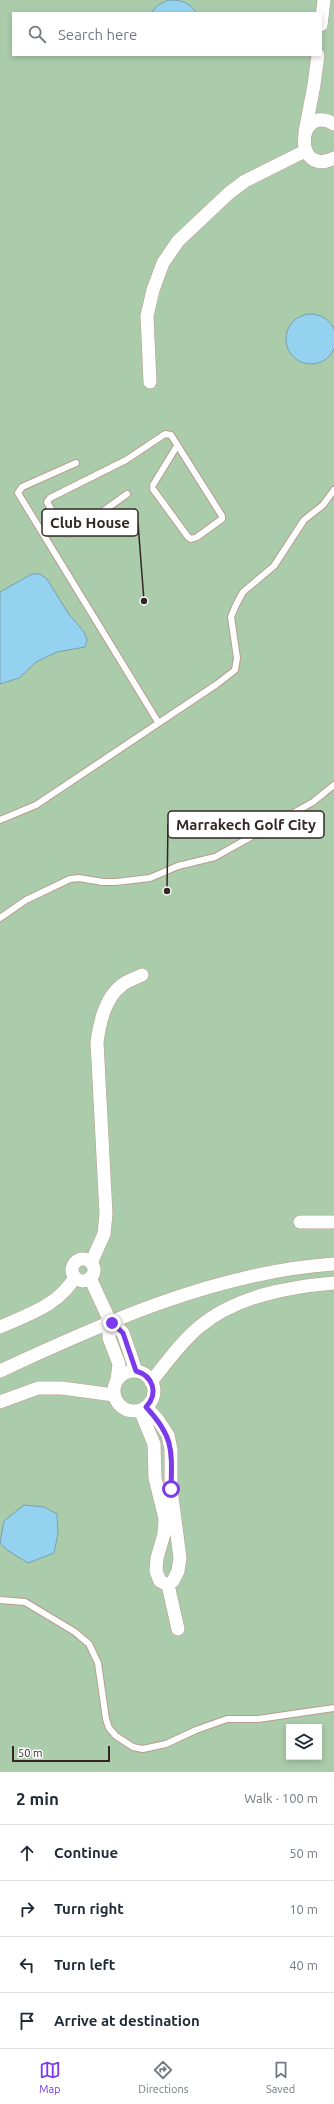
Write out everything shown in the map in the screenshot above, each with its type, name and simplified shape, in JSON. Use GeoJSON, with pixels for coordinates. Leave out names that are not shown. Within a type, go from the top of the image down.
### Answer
{"type":"FeatureCollection","features":[{"type":"Feature","properties":{"kind":"street"},"geometry":{"type":"LineString","coordinates":[[322,17],[324,0]]}},
{"type":"Feature","properties":{"kind":"street"},"geometry":{"type":"LineString","coordinates":[[318,56],[314,85],[303,138],[305,151],[314,160],[327,161],[334,159]]}},
{"type":"Feature","properties":{"kind":"street"},"geometry":{"type":"LineString","coordinates":[[305,132],[314,123],[320,121],[334,124]]}},
{"type":"Feature","properties":{"kind":"street"},"geometry":{"type":"LineString","coordinates":[[150,382],[147,316],[153,290],[167,258],[178,241],[229,193],[245,181],[305,151]]}},
{"type":"Feature","properties":{"kind":"street"},"geometry":{"type":"LineString","coordinates":[[92,1263],[82,1259],[76,1262],[72,1268],[75,1277],[81,1281],[90,1278],[94,1269],[92,1263],[104,1234],[106,1214],[97,1042],[100,1021],[108,1001],[122,985],[142,975]]}},
{"type":"Feature","properties":{"kind":"street"},"geometry":{"type":"LineString","coordinates":[[300,1222],[334,1222]]}},
{"type":"Feature","properties":{"kind":"street"},"geometry":{"type":"LineString","coordinates":[[0,1371],[110,1322],[186,1294],[246,1277],[316,1265],[334,1264]]}},
{"type":"Feature","properties":{"kind":"street"},"geometry":{"type":"LineString","coordinates":[[0,1327],[46,1307],[58,1299],[75,1277]]}},
{"type":"Feature","properties":{"kind":"street"},"geometry":{"type":"LineString","coordinates":[[90,1278],[110,1322],[123,1333],[136,1371]]}},
{"type":"Feature","properties":{"kind":"street"},"geometry":{"type":"LineString","coordinates":[[151,1382],[199,1327],[218,1314],[242,1302],[272,1292],[334,1283]]}},
{"type":"Feature","properties":{"kind":"street"},"geometry":{"type":"LineString","coordinates":[[110,1322],[109,1338],[119,1364],[114,1394],[121,1406],[134,1411],[143,1408],[150,1403],[153,1392],[151,1382],[142,1373],[136,1371],[125,1373],[117,1380]]}},
{"type":"Feature","properties":{"kind":"street"},"geometry":{"type":"LineString","coordinates":[[0,1402],[38,1388],[62,1388],[114,1394]]}},
{"type":"Feature","properties":{"kind":"street"},"geometry":{"type":"LineString","coordinates":[[143,1408],[154,1444],[155,1478],[164,1519],[164,1534],[157,1558],[156,1571],[160,1581],[168,1585]]}},
{"type":"Feature","properties":{"kind":"street"},"geometry":{"type":"LineString","coordinates":[[143,1408],[158,1420],[168,1435],[171,1450],[171,1489],[180,1558],[178,1571],[173,1581],[168,1585]]}},
{"type":"Feature","properties":{"kind":"street"},"geometry":{"type":"LineString","coordinates":[[168,1585],[178,1629]]}},
{"type":"Feature","properties":{"kind":"lane"},"geometry":{"type":"LineString","coordinates":[[127,494],[74,532],[68,534],[62,529],[47,502],[50,498],[126,460],[165,434],[171,435],[178,446],[222,519],[195,538],[191,539],[153,487],[178,446]]}},
{"type":"Feature","properties":{"kind":"lane"},"geometry":{"type":"LineString","coordinates":[[76,463],[22,487],[18,493],[158,722]]}},
{"type":"Feature","properties":{"kind":"lane"},"geometry":{"type":"LineString","coordinates":[[0,820],[36,805],[217,684],[235,670],[237,658],[231,617],[243,592],[274,566],[304,520],[323,505],[334,490]]}},
{"type":"Feature","properties":{"kind":"lane"},"geometry":{"type":"LineString","coordinates":[[0,918],[26,900],[70,879],[79,878],[102,882],[116,882],[150,878],[178,866],[215,857],[313,802],[334,785]]}},
{"type":"Feature","properties":{"kind":"lane"},"geometry":{"type":"LineString","coordinates":[[0,1600],[25,1602],[86,1640],[98,1663],[106,1719],[109,1728],[116,1736],[133,1747],[152,1748],[226,1719],[258,1719],[334,1708]]}},
{"type":"Feature","properties":{"kind":"green space"},"geometry":{"type":"Polygon","coordinates":[[[0,0],[334,0],[334,1772],[0,1772],[0,0]]]}},
{"type":"Feature","properties":{"kind":"water"},"geometry":{"type":"Polygon","coordinates":[[[168,0],[177,0],[185,2],[191,6],[196,12],[152,12],[157,6],[168,0]]]}},
{"type":"Feature","properties":{"kind":"water"},"geometry":{"type":"Polygon","coordinates":[[[306,314],[316,314],[325,318],[334,329],[335,346],[332,353],[325,360],[316,364],[306,364],[297,360],[290,353],[286,344],[286,334],[290,325],[297,318],[306,314]]]}},
{"type":"Feature","properties":{"kind":"water"},"geometry":{"type":"Polygon","coordinates":[[[32,574],[40,574],[47,579],[68,613],[84,632],[87,640],[85,647],[57,652],[36,662],[19,678],[0,684],[0,592],[32,574]]]}},
{"type":"Feature","properties":{"kind":"water"},"geometry":{"type":"Polygon","coordinates":[[[24,1505],[44,1507],[57,1514],[58,1533],[54,1553],[28,1563],[7,1550],[0,1543],[4,1521],[24,1505]]]}},
{"type":"Feature","properties":{"kind":"place","name":"Club House"},"geometry":{"type":"Point","coordinates":[144,601]}},
{"type":"Feature","properties":{"kind":"place","name":"Marrakech Golf City"},"geometry":{"type":"Point","coordinates":[167,891]}},
{"type":"Feature","properties":{"kind":"route"},"geometry":{"type":"LineString","coordinates":[[112,1323],[123,1333],[136,1371],[147,1377],[153,1387],[152,1398],[146,1407],[158,1420],[168,1435],[171,1450],[171,1489]]}}]}
